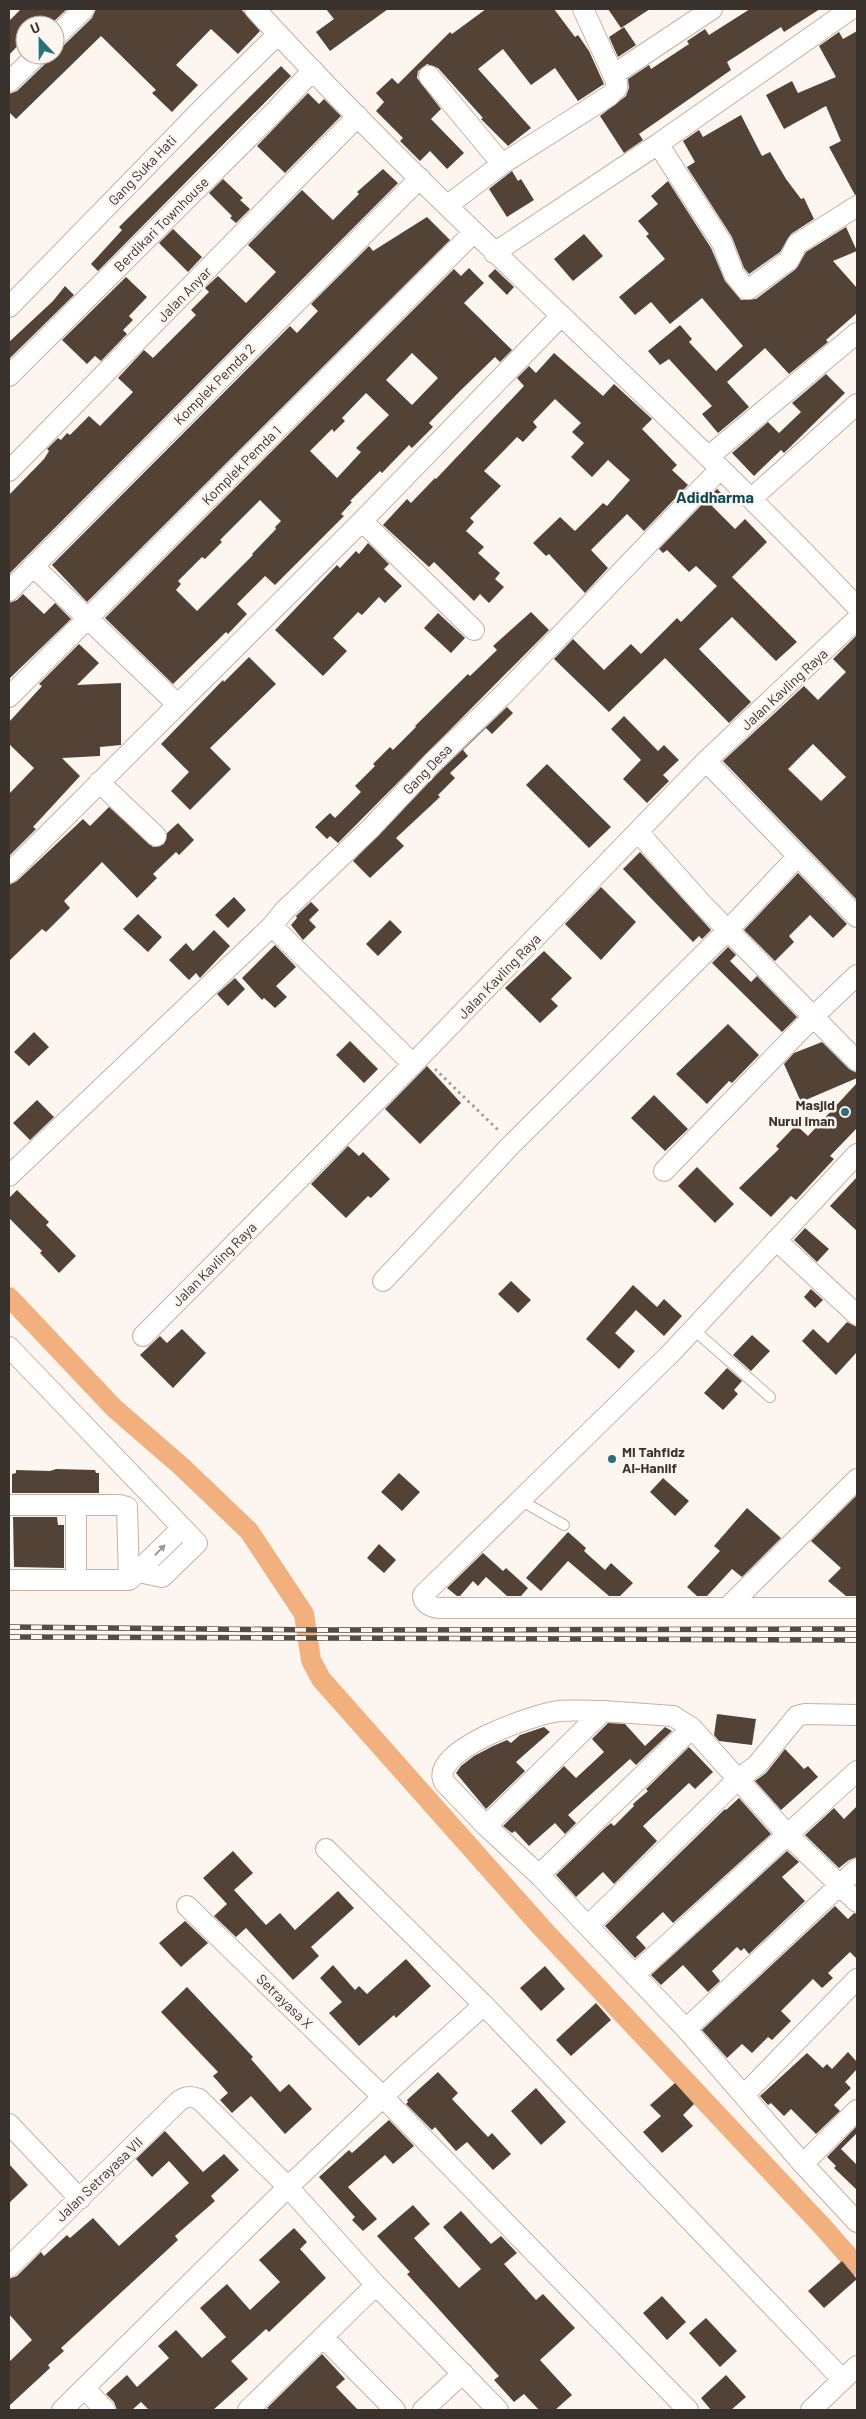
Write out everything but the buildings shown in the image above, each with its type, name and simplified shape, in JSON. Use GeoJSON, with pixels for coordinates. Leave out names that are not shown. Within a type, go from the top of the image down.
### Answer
{"type":"FeatureCollection","features":[{"type":"Feature","properties":{"kind":"street"},"geometry":{"type":"LineString","coordinates":[[65,27],[84,9]]}},
{"type":"Feature","properties":{"kind":"street"},"geometry":{"type":"LineString","coordinates":[[255,9],[494,253],[752,498],[857,608]]}},
{"type":"Feature","properties":{"kind":"street"},"geometry":{"type":"LineString","coordinates":[[448,205],[502,164],[614,92],[617,83],[583,9]]}},
{"type":"Feature","properties":{"kind":"street"},"geometry":{"type":"LineString","coordinates":[[613,75],[712,9]]}},
{"type":"Feature","properties":{"kind":"street"},"geometry":{"type":"LineString","coordinates":[[494,253],[658,144],[851,9]]}},
{"type":"Feature","properties":{"kind":"street","name":"Gang Suka Hati"},"geometry":{"type":"LineString","coordinates":[[9,307],[204,106],[278,34]]}},
{"type":"Feature","properties":{"kind":"street"},"geometry":{"type":"LineString","coordinates":[[9,82],[27,65]]}},
{"type":"Feature","properties":{"kind":"street","name":"Berdikari Townhouse"},"geometry":{"type":"LineString","coordinates":[[9,376],[274,112],[313,70]]}},
{"type":"Feature","properties":{"kind":"street"},"geometry":{"type":"LineString","coordinates":[[429,76],[502,164]]}},
{"type":"Feature","properties":{"kind":"street","name":"Jalan Anyar"},"geometry":{"type":"LineString","coordinates":[[9,471],[358,116]]}},
{"type":"Feature","properties":{"kind":"street"},"geometry":{"type":"LineString","coordinates":[[658,144],[722,242],[734,274],[746,289],[749,289],[789,260],[797,244],[857,206]]}},
{"type":"Feature","properties":{"kind":"street","name":"Komplek Pemda 2"},"geometry":{"type":"LineString","coordinates":[[9,591],[420,178]]}},
{"type":"Feature","properties":{"kind":"street","name":"Komplek Pemda 1"},"geometry":{"type":"LineString","coordinates":[[9,697],[474,232]]}},
{"type":"Feature","properties":{"kind":"street"},"geometry":{"type":"LineString","coordinates":[[9,873],[362,521],[561,316]]}},
{"type":"Feature","properties":{"kind":"street","name":"Gang Desa"},"geometry":{"type":"LineString","coordinates":[[9,1176],[272,926],[283,912],[370,828],[432,763],[504,693],[714,463],[857,333]]}},
{"type":"Feature","properties":{"kind":"street"},"geometry":{"type":"LineString","coordinates":[[752,498],[857,404]]}},
{"type":"Feature","properties":{"kind":"street"},"geometry":{"type":"LineString","coordinates":[[362,521],[474,630]]}},
{"type":"Feature","properties":{"kind":"street"},"geometry":{"type":"LineString","coordinates":[[33,566],[177,704]]}},
{"type":"Feature","properties":{"kind":"street","name":"Jalan Kavling Raya"},"geometry":{"type":"LineString","coordinates":[[143,1336],[417,1060],[706,761],[857,619]]}},
{"type":"Feature","properties":{"kind":"street"},"geometry":{"type":"LineString","coordinates":[[706,761],[857,917]]}},
{"type":"Feature","properties":{"kind":"street"},"geometry":{"type":"LineString","coordinates":[[99,782],[156,836]]}},
{"type":"Feature","properties":{"kind":"street"},"geometry":{"type":"LineString","coordinates":[[638,832],[728,930],[857,1061]]}},
{"type":"Feature","properties":{"kind":"street"},"geometry":{"type":"LineString","coordinates":[[383,1280],[512,1144],[728,930],[798,856]]}},
{"type":"Feature","properties":{"kind":"street"},"geometry":{"type":"LineString","coordinates":[[272,926],[417,1060]]}},
{"type":"Feature","properties":{"kind":"street"},"geometry":{"type":"LineString","coordinates":[[664,1171],[814,1016],[857,975]]}},
{"type":"Feature","properties":{"kind":"street"},"geometry":{"type":"LineString","coordinates":[[857,1154],[693,1329],[425,1592],[423,1598],[425,1602],[434,1608],[857,1608]]}},
{"type":"Feature","properties":{"kind":"street"},"geometry":{"type":"LineString","coordinates":[[776,1240],[857,1316]]}},
{"type":"Feature","properties":{"kind":"street"},"geometry":{"type":"LineString","coordinates":[[9,1347],[197,1543],[162,1577],[134,1576],[76,1580],[9,1580]]}},
{"type":"Feature","properties":{"kind":"street"},"geometry":{"type":"LineString","coordinates":[[728,1608],[857,1479]]}},
{"type":"Feature","properties":{"kind":"street"},"geometry":{"type":"LineString","coordinates":[[9,1505],[120,1505],[127,1508],[134,1576]]}},
{"type":"Feature","properties":{"kind":"street"},"geometry":{"type":"LineString","coordinates":[[76,1505],[76,1580]]}},
{"type":"Feature","properties":{"kind":"street"},"geometry":{"type":"LineString","coordinates":[[134,1576],[182,1528]]}},
{"type":"Feature","properties":{"kind":"street"},"geometry":{"type":"LineString","coordinates":[[857,1902],[787,1834],[692,1728],[674,1716],[603,1711],[558,1711],[494,1732],[472,1742],[447,1763],[442,1772],[444,1782],[486,1826],[539,1875],[686,2029],[745,2094],[803,2164],[857,2222]]}},
{"type":"Feature","properties":{"kind":"street"},"geometry":{"type":"LineString","coordinates":[[486,1826],[603,1711]]}},
{"type":"Feature","properties":{"kind":"street"},"geometry":{"type":"LineString","coordinates":[[588,1926],[738,1779],[757,1765],[797,1716],[805,1714],[857,1716]]}},
{"type":"Feature","properties":{"kind":"street"},"geometry":{"type":"LineString","coordinates":[[539,1875],[692,1728]]}},
{"type":"Feature","properties":{"kind":"street"},"geometry":{"type":"LineString","coordinates":[[634,1975],[857,1771]]}},
{"type":"Feature","properties":{"kind":"street"},"geometry":{"type":"LineString","coordinates":[[326,1849],[850,2373],[811,2410]]}},
{"type":"Feature","properties":{"kind":"street"},"geometry":{"type":"LineString","coordinates":[[686,2029],[857,1869]]}},
{"type":"Feature","properties":{"kind":"street","name":"Setrayasa X"},"geometry":{"type":"LineString","coordinates":[[187,1906],[383,2096],[688,2410]]}},
{"type":"Feature","properties":{"kind":"street"},"geometry":{"type":"LineString","coordinates":[[745,2094],[857,1979]]}},
{"type":"Feature","properties":{"kind":"street"},"geometry":{"type":"LineString","coordinates":[[62,2410],[383,2096],[484,2006]]}},
{"type":"Feature","properties":{"kind":"street","name":"Jalan Setrayasa VII"},"geometry":{"type":"LineString","coordinates":[[9,2267],[184,2098],[192,2096],[199,2100],[288,2187]]}},
{"type":"Feature","properties":{"kind":"street"},"geometry":{"type":"LineString","coordinates":[[803,2164],[857,2110]]}},
{"type":"Feature","properties":{"kind":"street"},"geometry":{"type":"LineString","coordinates":[[9,2124],[80,2199]]}},
{"type":"Feature","properties":{"kind":"street"},"geometry":{"type":"LineString","coordinates":[[288,2187],[376,2286],[498,2410]]}},
{"type":"Feature","properties":{"kind":"street"},"geometry":{"type":"LineString","coordinates":[[248,2410],[376,2286]]}},
{"type":"Feature","properties":{"kind":"street"},"geometry":{"type":"LineString","coordinates":[[323,2338],[395,2410]]}},
{"type":"Feature","properties":{"kind":"street"},"geometry":{"type":"LineString","coordinates":[[423,2410],[463,2373]]}},
{"type":"Feature","properties":{"kind":"street"},"geometry":{"type":"LineString","coordinates":[[85,2389],[105,2410]]}},
{"type":"Feature","properties":{"kind":"lane"},"geometry":{"type":"LineString","coordinates":[[693,1329],[770,1397]]}},
{"type":"Feature","properties":{"kind":"lane"},"geometry":{"type":"LineString","coordinates":[[520,1500],[564,1526]]}},
{"type":"Feature","properties":{"kind":"path"},"geometry":{"type":"LineString","coordinates":[[417,1060],[512,1144]]}},
{"type":"Feature","properties":{"kind":"waterway"},"geometry":{"type":"LineString","coordinates":[[9,1297],[114,1408],[181,1466],[249,1531],[304,1614],[311,1660],[321,1679],[541,1927],[823,2227],[857,2266]]}},
{"type":"Feature","properties":{"kind":"railway"},"geometry":{"type":"LineString","coordinates":[[9,1627],[320,1630],[857,1629]]}},
{"type":"Feature","properties":{"kind":"railway"},"geometry":{"type":"LineString","coordinates":[[9,1637],[857,1640]]}},
{"type":"Feature","properties":{"kind":"place","name":"Masjid Nurul Iman"},"geometry":{"type":"Point","coordinates":[845,1112]}},
{"type":"Feature","properties":{"kind":"place","name":"MI Tahfidz Al-Haniif"},"geometry":{"type":"Point","coordinates":[612,1459]}},
{"type":"Feature","properties":{"kind":"district","name":"Adidharma"},"geometry":{"type":"Point","coordinates":[715,496]}}]}
